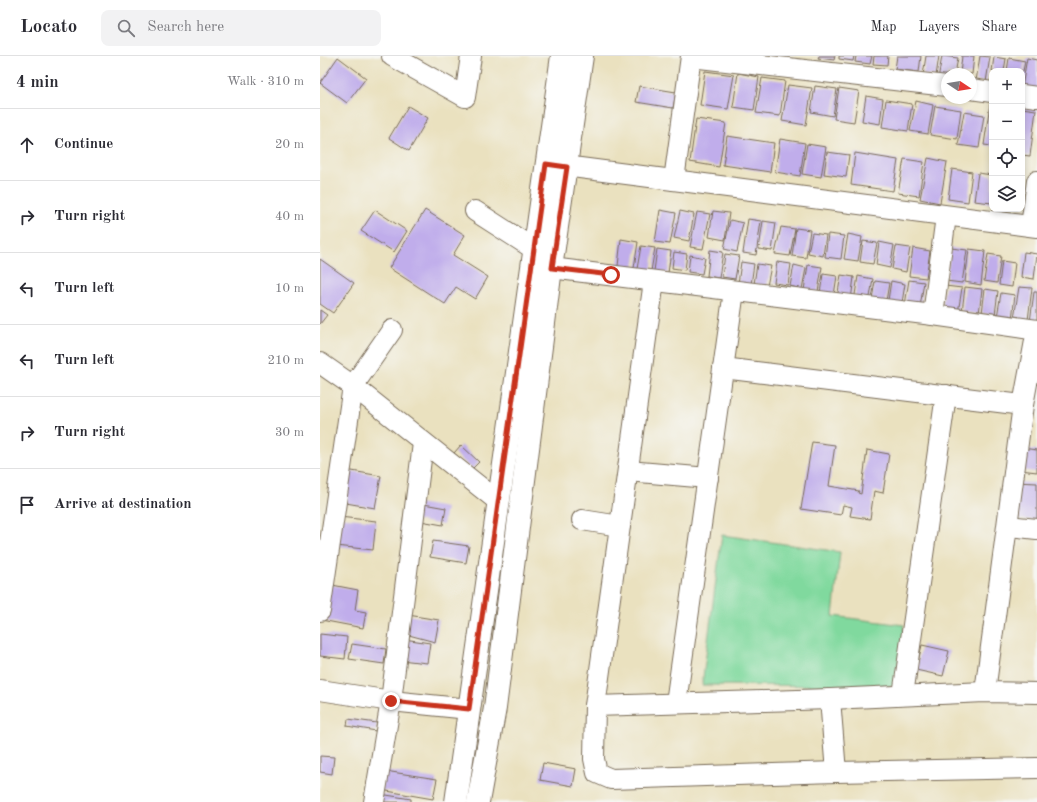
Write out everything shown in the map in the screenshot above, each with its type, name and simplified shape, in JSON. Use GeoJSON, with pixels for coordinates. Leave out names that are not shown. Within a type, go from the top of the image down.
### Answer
{"type":"FeatureCollection","features":[{"type":"Feature","properties":{"kind":"main road"},"geometry":{"type":"LineString","coordinates":[[478,802],[495,708],[552,268],[562,56]]}},
{"type":"Feature","properties":{"kind":"main road"},"geometry":{"type":"LineString","coordinates":[[456,802],[534,249],[557,165],[582,56]]}},
{"type":"Feature","properties":{"kind":"street"},"geometry":{"type":"LineString","coordinates":[[392,56],[465,97],[471,56]]}},
{"type":"Feature","properties":{"kind":"street"},"geometry":{"type":"LineString","coordinates":[[674,180],[691,57],[777,62],[941,85]]}},
{"type":"Feature","properties":{"kind":"street"},"geometry":{"type":"LineString","coordinates":[[977,90],[989,92]]}},
{"type":"Feature","properties":{"kind":"street"},"geometry":{"type":"LineString","coordinates":[[1025,95],[1037,97]]}},
{"type":"Feature","properties":{"kind":"street"},"geometry":{"type":"LineString","coordinates":[[557,165],[1034,227],[1037,181]]}},
{"type":"Feature","properties":{"kind":"street"},"geometry":{"type":"LineString","coordinates":[[475,211],[534,249]]}},
{"type":"Feature","properties":{"kind":"street"},"geometry":{"type":"LineString","coordinates":[[933,316],[946,216]]}},
{"type":"Feature","properties":{"kind":"street"},"geometry":{"type":"LineString","coordinates":[[552,268],[1037,330],[1023,405],[985,692]]}},
{"type":"Feature","properties":{"kind":"street"},"geometry":{"type":"LineString","coordinates":[[654,281],[595,706],[594,759],[597,773],[611,779],[1037,768]]}},
{"type":"Feature","properties":{"kind":"street"},"geometry":{"type":"LineString","coordinates":[[676,703],[734,291]]}},
{"type":"Feature","properties":{"kind":"street"},"geometry":{"type":"LineString","coordinates":[[320,611],[353,386],[392,330]]}},
{"type":"Feature","properties":{"kind":"street"},"geometry":{"type":"LineString","coordinates":[[320,363],[353,386],[499,502]]}},
{"type":"Feature","properties":{"kind":"street"},"geometry":{"type":"LineString","coordinates":[[723,368],[1023,405]]}},
{"type":"Feature","properties":{"kind":"street"},"geometry":{"type":"LineString","coordinates":[[903,695],[946,395]]}},
{"type":"Feature","properties":{"kind":"street"},"geometry":{"type":"LineString","coordinates":[[374,802],[391,701],[423,443]]}},
{"type":"Feature","properties":{"kind":"street"},"geometry":{"type":"LineString","coordinates":[[628,471],[708,478]]}},
{"type":"Feature","properties":{"kind":"street"},"geometry":{"type":"LineString","coordinates":[[582,520],[620,526]]}},
{"type":"Feature","properties":{"kind":"street"},"geometry":{"type":"LineString","coordinates":[[1008,526],[1037,529]]}},
{"type":"Feature","properties":{"kind":"street"},"geometry":{"type":"LineString","coordinates":[[320,690],[391,701],[469,709]]}},
{"type":"Feature","properties":{"kind":"street"},"geometry":{"type":"LineString","coordinates":[[595,706],[830,699],[985,692],[1037,693]]}},
{"type":"Feature","properties":{"kind":"street"},"geometry":{"type":"LineString","coordinates":[[830,699],[836,772]]}},
{"type":"Feature","properties":{"kind":"green space"},"geometry":{"type":"Polygon","coordinates":[[[722,535],[840,552],[833,616],[904,625],[895,686],[702,685],[722,535]]]}},
{"type":"Feature","properties":{"kind":"building"},"geometry":{"type":"Polygon","coordinates":[[[819,56],[835,56],[834,60],[818,58],[819,56]]]}},
{"type":"Feature","properties":{"kind":"building"},"geometry":{"type":"Polygon","coordinates":[[[839,56],[854,56],[853,61],[839,59],[839,56]]]}},
{"type":"Feature","properties":{"kind":"building"},"geometry":{"type":"Polygon","coordinates":[[[856,56],[872,56],[870,64],[855,62],[856,56]]]}},
{"type":"Feature","properties":{"kind":"building"},"geometry":{"type":"Polygon","coordinates":[[[874,56],[888,56],[887,65],[873,64],[874,56]]]}},
{"type":"Feature","properties":{"kind":"building"},"geometry":{"type":"Polygon","coordinates":[[[897,56],[921,56],[919,72],[895,69],[897,56]]]}},
{"type":"Feature","properties":{"kind":"building"},"geometry":{"type":"Polygon","coordinates":[[[926,56],[939,56],[936,76],[923,75],[926,56]]]}},
{"type":"Feature","properties":{"kind":"building"},"geometry":{"type":"Polygon","coordinates":[[[942,56],[958,58],[956,68],[941,68],[941,79],[938,79],[942,56]]]}},
{"type":"Feature","properties":{"kind":"building"},"geometry":{"type":"Polygon","coordinates":[[[962,56],[974,56],[973,68],[961,68],[962,56]]]}},
{"type":"Feature","properties":{"kind":"building"},"geometry":{"type":"Polygon","coordinates":[[[980,56],[990,57],[986,82],[977,81],[980,56]]]}},
{"type":"Feature","properties":{"kind":"building"},"geometry":{"type":"Polygon","coordinates":[[[338,57],[366,78],[347,103],[320,83],[338,57]]]}},
{"type":"Feature","properties":{"kind":"building"},"geometry":{"type":"Polygon","coordinates":[[[994,57],[1006,59],[1004,68],[992,68],[994,57]]]}},
{"type":"Feature","properties":{"kind":"building"},"geometry":{"type":"Polygon","coordinates":[[[1009,58],[1025,61],[1024,68],[1007,68],[1009,58]]]}},
{"type":"Feature","properties":{"kind":"building"},"geometry":{"type":"Polygon","coordinates":[[[1027,58],[1037,60],[1037,95],[1025,89],[1025,70],[1027,58]]]}},
{"type":"Feature","properties":{"kind":"building"},"geometry":{"type":"Polygon","coordinates":[[[705,71],[734,75],[728,109],[700,105],[705,71]]]}},
{"type":"Feature","properties":{"kind":"building"},"geometry":{"type":"Polygon","coordinates":[[[738,73],[759,77],[754,110],[733,107],[738,73]]]}},
{"type":"Feature","properties":{"kind":"building"},"geometry":{"type":"Polygon","coordinates":[[[762,78],[785,81],[780,116],[756,113],[762,78]]]}},
{"type":"Feature","properties":{"kind":"building"},"geometry":{"type":"Polygon","coordinates":[[[788,85],[812,88],[806,125],[782,121],[788,85]]]}},
{"type":"Feature","properties":{"kind":"building"},"geometry":{"type":"Polygon","coordinates":[[[639,86],[676,92],[673,108],[636,102],[639,86]]]}},
{"type":"Feature","properties":{"kind":"building"},"geometry":{"type":"Polygon","coordinates":[[[815,86],[837,89],[833,116],[811,112],[815,86]]]}},
{"type":"Feature","properties":{"kind":"building"},"geometry":{"type":"Polygon","coordinates":[[[839,88],[859,91],[854,122],[834,119],[839,88]]]}},
{"type":"Feature","properties":{"kind":"building"},"geometry":{"type":"Polygon","coordinates":[[[866,96],[883,99],[880,124],[862,121],[866,96]]]}},
{"type":"Feature","properties":{"kind":"building"},"geometry":{"type":"Polygon","coordinates":[[[886,100],[912,104],[908,131],[882,127],[886,100]]]}},
{"type":"Feature","properties":{"kind":"building"},"geometry":{"type":"Polygon","coordinates":[[[916,101],[933,105],[928,134],[910,131],[916,101]]]}},
{"type":"Feature","properties":{"kind":"building"},"geometry":{"type":"Polygon","coordinates":[[[408,106],[428,118],[409,151],[389,138],[408,106]]]}},
{"type":"Feature","properties":{"kind":"building"},"geometry":{"type":"Polygon","coordinates":[[[935,106],[961,110],[957,139],[930,135],[935,106]]]}},
{"type":"Feature","properties":{"kind":"building"},"geometry":{"type":"Polygon","coordinates":[[[1025,108],[1036,110],[1030,156],[1025,155],[1025,108]]]}},
{"type":"Feature","properties":{"kind":"building"},"geometry":{"type":"Polygon","coordinates":[[[989,111],[989,146],[984,145],[989,111]]]}},
{"type":"Feature","properties":{"kind":"building"},"geometry":{"type":"Polygon","coordinates":[[[964,112],[984,115],[979,148],[958,145],[964,112]]]}},
{"type":"Feature","properties":{"kind":"building"},"geometry":{"type":"Polygon","coordinates":[[[696,119],[726,123],[719,167],[690,162],[696,119]]]}},
{"type":"Feature","properties":{"kind":"building"},"geometry":{"type":"Polygon","coordinates":[[[727,136],[774,143],[770,172],[723,165],[727,136]]]}},
{"type":"Feature","properties":{"kind":"building"},"geometry":{"type":"Polygon","coordinates":[[[780,139],[805,143],[800,176],[775,172],[780,139]]]}},
{"type":"Feature","properties":{"kind":"building"},"geometry":{"type":"Polygon","coordinates":[[[807,144],[826,147],[821,177],[802,174],[807,144]]]}},
{"type":"Feature","properties":{"kind":"building"},"geometry":{"type":"Polygon","coordinates":[[[827,152],[849,155],[846,177],[824,174],[827,152]]]}},
{"type":"Feature","properties":{"kind":"building"},"geometry":{"type":"Polygon","coordinates":[[[855,153],[898,160],[893,191],[851,185],[855,153]]]}},
{"type":"Feature","properties":{"kind":"building"},"geometry":{"type":"Polygon","coordinates":[[[928,158],[947,162],[940,203],[920,199],[928,158]]]}},
{"type":"Feature","properties":{"kind":"building"},"geometry":{"type":"Polygon","coordinates":[[[904,159],[924,162],[919,196],[898,193],[904,159]]]}},
{"type":"Feature","properties":{"kind":"building"},"geometry":{"type":"Polygon","coordinates":[[[952,169],[972,172],[968,202],[948,199],[952,169]]]}},
{"type":"Feature","properties":{"kind":"building"},"geometry":{"type":"Polygon","coordinates":[[[978,173],[989,175],[989,203],[974,201],[978,173]]]}},
{"type":"Feature","properties":{"kind":"building"},"geometry":{"type":"Polygon","coordinates":[[[375,210],[407,231],[394,252],[361,231],[375,210]]]}},
{"type":"Feature","properties":{"kind":"building"},"geometry":{"type":"Polygon","coordinates":[[[425,210],[465,235],[453,255],[488,277],[475,299],[456,287],[445,304],[389,268],[425,210]]]}},
{"type":"Feature","properties":{"kind":"building"},"geometry":{"type":"Polygon","coordinates":[[[660,210],[676,213],[670,244],[655,242],[660,210]]]}},
{"type":"Feature","properties":{"kind":"building"},"geometry":{"type":"Polygon","coordinates":[[[680,211],[694,214],[689,241],[674,238],[680,211]]]}},
{"type":"Feature","properties":{"kind":"building"},"geometry":{"type":"Polygon","coordinates":[[[713,211],[729,213],[725,240],[709,237],[713,211]]]}},
{"type":"Feature","properties":{"kind":"building"},"geometry":{"type":"Polygon","coordinates":[[[697,212],[710,214],[703,249],[690,247],[697,212]]]}},
{"type":"Feature","properties":{"kind":"building"},"geometry":{"type":"Polygon","coordinates":[[[748,219],[761,221],[756,255],[743,253],[748,219]]]}},
{"type":"Feature","properties":{"kind":"building"},"geometry":{"type":"Polygon","coordinates":[[[730,220],[743,223],[737,252],[724,249],[730,220]]]}},
{"type":"Feature","properties":{"kind":"building"},"geometry":{"type":"Polygon","coordinates":[[[763,221],[776,223],[772,251],[759,249],[763,221]]]}},
{"type":"Feature","properties":{"kind":"building"},"geometry":{"type":"Polygon","coordinates":[[[781,227],[795,229],[790,256],[775,254],[781,227]]]}},
{"type":"Feature","properties":{"kind":"building"},"geometry":{"type":"Polygon","coordinates":[[[796,228],[810,230],[806,258],[792,256],[796,228]]]}},
{"type":"Feature","properties":{"kind":"building"},"geometry":{"type":"Polygon","coordinates":[[[812,233],[826,235],[823,256],[808,253],[812,233]]]}},
{"type":"Feature","properties":{"kind":"building"},"geometry":{"type":"Polygon","coordinates":[[[828,234],[844,236],[841,259],[825,257],[828,234]]]}},
{"type":"Feature","properties":{"kind":"building"},"geometry":{"type":"Polygon","coordinates":[[[848,234],[862,237],[858,261],[844,259],[848,234]]]}},
{"type":"Feature","properties":{"kind":"building"},"geometry":{"type":"Polygon","coordinates":[[[621,239],[638,242],[634,268],[618,266],[621,239]]]}},
{"type":"Feature","properties":{"kind":"building"},"geometry":{"type":"Polygon","coordinates":[[[863,241],[877,243],[873,264],[860,262],[863,241]]]}},
{"type":"Feature","properties":{"kind":"building"},"geometry":{"type":"Polygon","coordinates":[[[879,242],[894,245],[890,268],[876,265],[879,242]]]}},
{"type":"Feature","properties":{"kind":"building"},"geometry":{"type":"Polygon","coordinates":[[[641,246],[655,248],[651,271],[637,269],[641,246]]]}},
{"type":"Feature","properties":{"kind":"building"},"geometry":{"type":"Polygon","coordinates":[[[896,246],[910,248],[906,272],[892,269],[896,246]]]}},
{"type":"Feature","properties":{"kind":"building"},"geometry":{"type":"Polygon","coordinates":[[[913,248],[930,251],[926,278],[909,276],[913,248]]]}},
{"type":"Feature","properties":{"kind":"building"},"geometry":{"type":"Polygon","coordinates":[[[951,248],[967,250],[962,283],[946,281],[951,248]]]}},
{"type":"Feature","properties":{"kind":"building"},"geometry":{"type":"Polygon","coordinates":[[[657,249],[671,251],[668,273],[654,271],[657,249]]]}},
{"type":"Feature","properties":{"kind":"building"},"geometry":{"type":"Polygon","coordinates":[[[969,249],[985,251],[981,285],[965,282],[969,249]]]}},
{"type":"Feature","properties":{"kind":"building"},"geometry":{"type":"Polygon","coordinates":[[[710,250],[723,252],[719,278],[707,276],[710,250]]]}},
{"type":"Feature","properties":{"kind":"building"},"geometry":{"type":"Polygon","coordinates":[[[674,252],[687,254],[685,270],[672,268],[674,252]]]}},
{"type":"Feature","properties":{"kind":"building"},"geometry":{"type":"Polygon","coordinates":[[[1024,252],[1037,254],[1034,279],[1021,277],[1024,252]]]}},
{"type":"Feature","properties":{"kind":"building"},"geometry":{"type":"Polygon","coordinates":[[[725,254],[739,256],[735,279],[722,277],[725,254]]]}},
{"type":"Feature","properties":{"kind":"building"},"geometry":{"type":"Polygon","coordinates":[[[988,254],[1001,256],[997,283],[984,281],[988,254]]]}},
{"type":"Feature","properties":{"kind":"building"},"geometry":{"type":"Polygon","coordinates":[[[690,255],[705,258],[702,274],[688,272],[690,255]]]}},
{"type":"Feature","properties":{"kind":"building"},"geometry":{"type":"Polygon","coordinates":[[[320,259],[354,283],[333,313],[320,304],[320,259]]]}},
{"type":"Feature","properties":{"kind":"building"},"geometry":{"type":"Polygon","coordinates":[[[1002,261],[1015,263],[1012,287],[999,285],[1002,261]]]}},
{"type":"Feature","properties":{"kind":"building"},"geometry":{"type":"Polygon","coordinates":[[[741,262],[754,264],[751,285],[738,284],[741,262]]]}},
{"type":"Feature","properties":{"kind":"building"},"geometry":{"type":"Polygon","coordinates":[[[777,262],[791,264],[788,285],[774,283],[777,262]]]}},
{"type":"Feature","properties":{"kind":"building"},"geometry":{"type":"Polygon","coordinates":[[[757,264],[771,266],[767,286],[754,284],[757,264]]]}},
{"type":"Feature","properties":{"kind":"building"},"geometry":{"type":"Polygon","coordinates":[[[794,265],[806,268],[802,289],[790,286],[794,265]]]}},
{"type":"Feature","properties":{"kind":"building"},"geometry":{"type":"Polygon","coordinates":[[[808,265],[822,267],[818,292],[804,290],[808,265]]]}},
{"type":"Feature","properties":{"kind":"building"},"geometry":{"type":"Polygon","coordinates":[[[823,274],[837,276],[834,295],[820,293],[823,274]]]}},
{"type":"Feature","properties":{"kind":"building"},"geometry":{"type":"Polygon","coordinates":[[[841,275],[854,277],[851,300],[837,298],[841,275]]]}},
{"type":"Feature","properties":{"kind":"building"},"geometry":{"type":"Polygon","coordinates":[[[858,276],[873,279],[869,303],[854,301],[858,276]]]}},
{"type":"Feature","properties":{"kind":"building"},"geometry":{"type":"Polygon","coordinates":[[[909,280],[924,282],[920,307],[905,305],[909,280]]]}},
{"type":"Feature","properties":{"kind":"building"},"geometry":{"type":"Polygon","coordinates":[[[875,281],[889,283],[885,307],[871,305],[875,281]]]}},
{"type":"Feature","properties":{"kind":"building"},"geometry":{"type":"Polygon","coordinates":[[[891,281],[905,284],[901,309],[887,307],[891,281]]]}},
{"type":"Feature","properties":{"kind":"building"},"geometry":{"type":"Polygon","coordinates":[[[945,286],[962,288],[958,313],[942,310],[945,286]]]}},
{"type":"Feature","properties":{"kind":"building"},"geometry":{"type":"Polygon","coordinates":[[[965,287],[982,289],[979,314],[962,312],[965,287]]]}},
{"type":"Feature","properties":{"kind":"building"},"geometry":{"type":"Polygon","coordinates":[[[1019,287],[1032,288],[1028,320],[1014,318],[1019,287]]]}},
{"type":"Feature","properties":{"kind":"building"},"geometry":{"type":"Polygon","coordinates":[[[985,289],[998,291],[995,315],[982,313],[985,289]]]}},
{"type":"Feature","properties":{"kind":"building"},"geometry":{"type":"Polygon","coordinates":[[[1034,292],[1037,292],[1037,323],[1030,322],[1034,292]]]}},
{"type":"Feature","properties":{"kind":"building"},"geometry":{"type":"Polygon","coordinates":[[[1001,293],[1015,295],[1012,319],[997,317],[1001,293]]]}},
{"type":"Feature","properties":{"kind":"building"},"geometry":{"type":"Polygon","coordinates":[[[320,310],[327,315],[320,324],[320,310]]]}},
{"type":"Feature","properties":{"kind":"building"},"geometry":{"type":"Polygon","coordinates":[[[812,442],[835,445],[829,486],[859,491],[858,493],[861,494],[867,450],[889,454],[883,493],[874,491],[870,519],[850,516],[852,507],[843,505],[841,515],[801,509],[812,442]]]}},
{"type":"Feature","properties":{"kind":"building"},"geometry":{"type":"Polygon","coordinates":[[[461,445],[479,462],[472,469],[454,453],[461,445]]]}},
{"type":"Feature","properties":{"kind":"building"},"geometry":{"type":"Polygon","coordinates":[[[1022,448],[1037,450],[1037,472],[1020,470],[1022,448]]]}},
{"type":"Feature","properties":{"kind":"building"},"geometry":{"type":"Polygon","coordinates":[[[346,470],[381,476],[375,508],[340,502],[346,470]]]}},
{"type":"Feature","properties":{"kind":"building"},"geometry":{"type":"Polygon","coordinates":[[[1015,482],[1037,483],[1037,520],[1014,519],[1015,482]]]}},
{"type":"Feature","properties":{"kind":"building"},"geometry":{"type":"Polygon","coordinates":[[[418,503],[446,508],[443,525],[415,520],[418,503]]]}},
{"type":"Feature","properties":{"kind":"building"},"geometry":{"type":"Polygon","coordinates":[[[339,517],[376,521],[373,550],[336,546],[339,517]]]}},
{"type":"Feature","properties":{"kind":"building"},"geometry":{"type":"Polygon","coordinates":[[[433,541],[469,546],[466,563],[430,557],[433,541]]]}},
{"type":"Feature","properties":{"kind":"building"},"geometry":{"type":"Polygon","coordinates":[[[327,584],[358,590],[355,610],[366,612],[363,628],[321,620],[327,584]]]}},
{"type":"Feature","properties":{"kind":"building"},"geometry":{"type":"Polygon","coordinates":[[[408,615],[439,620],[435,642],[405,634],[408,615]]]}},
{"type":"Feature","properties":{"kind":"building"},"geometry":{"type":"Polygon","coordinates":[[[320,634],[347,637],[345,659],[320,656],[320,634]]]}},
{"type":"Feature","properties":{"kind":"building"},"geometry":{"type":"Polygon","coordinates":[[[404,639],[430,643],[427,663],[401,660],[404,639]]]}},
{"type":"Feature","properties":{"kind":"building"},"geometry":{"type":"Polygon","coordinates":[[[352,644],[386,649],[384,664],[349,659],[352,644]]]}},
{"type":"Feature","properties":{"kind":"building"},"geometry":{"type":"Polygon","coordinates":[[[922,645],[949,651],[943,676],[916,670],[922,645]]]}},
{"type":"Feature","properties":{"kind":"building"},"geometry":{"type":"Polygon","coordinates":[[[348,719],[377,723],[376,731],[347,726],[348,719]]]}},
{"type":"Feature","properties":{"kind":"building"},"geometry":{"type":"Polygon","coordinates":[[[320,756],[334,757],[332,774],[320,772],[320,756]]]}},
{"type":"Feature","properties":{"kind":"building"},"geometry":{"type":"Polygon","coordinates":[[[543,763],[576,769],[573,786],[540,780],[543,763]]]}},
{"type":"Feature","properties":{"kind":"building"},"geometry":{"type":"Polygon","coordinates":[[[385,771],[437,779],[433,799],[381,790],[385,771]]]}},
{"type":"Feature","properties":{"kind":"building"},"geometry":{"type":"Polygon","coordinates":[[[380,794],[411,799],[411,802],[379,802],[380,794]]]}},
{"type":"Feature","properties":{"kind":"route"},"geometry":{"type":"LineString","coordinates":[[391,701],[469,709],[546,164],[567,167],[552,268],[611,275]]}}]}
